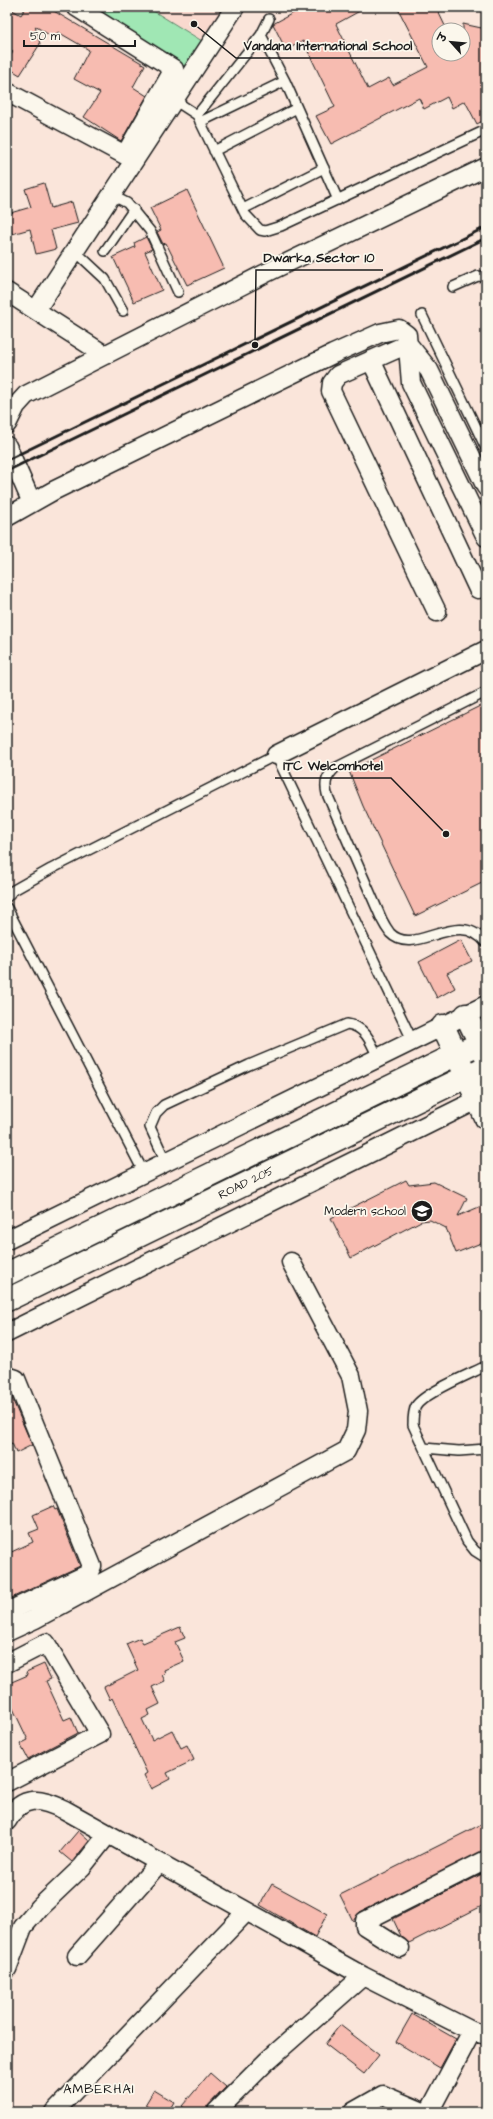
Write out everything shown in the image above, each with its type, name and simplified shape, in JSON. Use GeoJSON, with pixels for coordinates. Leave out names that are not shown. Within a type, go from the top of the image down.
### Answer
{"type":"FeatureCollection","features":[{"type":"Feature","properties":{"kind":"main road"},"geometry":{"type":"LineString","coordinates":[[466,1015],[484,1047]]}},
{"type":"Feature","properties":{"kind":"main road"},"geometry":{"type":"LineString","coordinates":[[443,1026],[455,1055],[482,1109]]}},
{"type":"Feature","properties":{"kind":"main road","name":"ROAD 205"},"geometry":{"type":"LineString","coordinates":[[7,1274],[455,1055],[484,1047]]}},
{"type":"Feature","properties":{"kind":"main road","name":"ROAD 205"},"geometry":{"type":"LineString","coordinates":[[7,1300],[465,1075],[486,1067]]}},
{"type":"Feature","properties":{"kind":"street"},"geometry":{"type":"LineString","coordinates":[[7,92],[125,155],[174,69],[76,7]]}},
{"type":"Feature","properties":{"kind":"street"},"geometry":{"type":"LineString","coordinates":[[36,310],[111,195],[180,104],[235,7]]}},
{"type":"Feature","properties":{"kind":"street"},"geometry":{"type":"LineString","coordinates":[[7,106],[109,159]]}},
{"type":"Feature","properties":{"kind":"street"},"geometry":{"type":"LineString","coordinates":[[7,424],[16,406],[26,395],[266,273],[486,167]]}},
{"type":"Feature","properties":{"kind":"street"},"geometry":{"type":"LineString","coordinates":[[7,292],[105,355]]}},
{"type":"Feature","properties":{"kind":"street"},"geometry":{"type":"LineString","coordinates":[[7,517],[259,389],[380,333],[399,329],[403,330],[407,334],[410,383],[486,537]]}},
{"type":"Feature","properties":{"kind":"street"},"geometry":{"type":"LineString","coordinates":[[408,344],[338,375],[332,383],[331,391],[437,612]]}},
{"type":"Feature","properties":{"kind":"street"},"geometry":{"type":"LineString","coordinates":[[408,344],[429,370],[486,487]]}},
{"type":"Feature","properties":{"kind":"street"},"geometry":{"type":"LineString","coordinates":[[371,360],[478,589]]}},
{"type":"Feature","properties":{"kind":"street"},"geometry":{"type":"LineString","coordinates":[[7,446],[32,503]]}},
{"type":"Feature","properties":{"kind":"street"},"geometry":{"type":"LineString","coordinates":[[276,756],[486,650]]}},
{"type":"Feature","properties":{"kind":"street"},"geometry":{"type":"LineString","coordinates":[[7,1240],[486,1005]]}},
{"type":"Feature","properties":{"kind":"street"},"geometry":{"type":"LineString","coordinates":[[7,1333],[482,1109]]}},
{"type":"Feature","properties":{"kind":"street"},"geometry":{"type":"LineString","coordinates":[[7,1632],[42,1616],[346,1452],[356,1430],[358,1411],[351,1376],[291,1262]]}},
{"type":"Feature","properties":{"kind":"street"},"geometry":{"type":"LineString","coordinates":[[7,1376],[16,1379],[92,1566],[88,1574],[7,1612]]}},
{"type":"Feature","properties":{"kind":"street"},"geometry":{"type":"LineString","coordinates":[[7,1663],[46,1643],[100,1734],[7,1782]]}},
{"type":"Feature","properties":{"kind":"street"},"geometry":{"type":"LineString","coordinates":[[7,1821],[12,1812],[26,1802],[34,1800],[45,1802],[65,1810],[363,1976],[479,2033],[428,2112]]}},
{"type":"Feature","properties":{"kind":"street"},"geometry":{"type":"LineString","coordinates":[[7,1969],[22,1927],[40,1906],[82,1867],[108,1834]]}},
{"type":"Feature","properties":{"kind":"street"},"geometry":{"type":"LineString","coordinates":[[400,1948],[365,1926],[365,1921],[486,1860]]}},
{"type":"Feature","properties":{"kind":"street"},"geometry":{"type":"LineString","coordinates":[[78,1956],[159,1863]]}},
{"type":"Feature","properties":{"kind":"street"},"geometry":{"type":"LineString","coordinates":[[54,2112],[246,1912]]}},
{"type":"Feature","properties":{"kind":"street"},"geometry":{"type":"LineString","coordinates":[[216,2112],[268,2060],[363,1976]]}},
{"type":"Feature","properties":{"kind":"street"},"geometry":{"type":"LineString","coordinates":[[353,2112],[383,2095],[422,2112]]}},
{"type":"Feature","properties":{"kind":"lane"},"geometry":{"type":"LineString","coordinates":[[198,119],[261,35],[269,19]]}},
{"type":"Feature","properties":{"kind":"lane"},"geometry":{"type":"LineString","coordinates":[[261,35],[285,81],[338,200]]}},
{"type":"Feature","properties":{"kind":"lane"},"geometry":{"type":"LineString","coordinates":[[198,119],[285,81]]}},
{"type":"Feature","properties":{"kind":"lane"},"geometry":{"type":"LineString","coordinates":[[180,104],[198,119],[251,222],[260,230],[265,231],[281,226],[338,200],[486,130]]}},
{"type":"Feature","properties":{"kind":"lane"},"geometry":{"type":"LineString","coordinates":[[214,151],[297,108]]}},
{"type":"Feature","properties":{"kind":"lane"},"geometry":{"type":"LineString","coordinates":[[243,209],[324,168]]}},
{"type":"Feature","properties":{"kind":"lane"},"geometry":{"type":"LineString","coordinates":[[111,195],[127,203],[134,209],[150,231],[178,292]]}},
{"type":"Feature","properties":{"kind":"lane"},"geometry":{"type":"LineString","coordinates":[[105,251],[134,209]]}},
{"type":"Feature","properties":{"kind":"lane"},"geometry":{"type":"LineString","coordinates":[[75,251],[105,280],[123,311]]}},
{"type":"Feature","properties":{"kind":"lane"},"geometry":{"type":"LineString","coordinates":[[453,287],[478,276],[486,277]]}},
{"type":"Feature","properties":{"kind":"lane"},"geometry":{"type":"LineString","coordinates":[[422,315],[486,448]]}},
{"type":"Feature","properties":{"kind":"lane"},"geometry":{"type":"LineString","coordinates":[[486,692],[335,768],[328,774],[325,784],[327,794],[382,920],[390,933],[400,939],[413,941],[440,932],[464,929],[474,932],[486,943]]}},
{"type":"Feature","properties":{"kind":"lane"},"geometry":{"type":"LineString","coordinates":[[7,897],[12,891],[51,869],[276,756],[412,1042]]}},
{"type":"Feature","properties":{"kind":"lane"},"geometry":{"type":"LineString","coordinates":[[7,908],[144,1173]]}},
{"type":"Feature","properties":{"kind":"lane"},"geometry":{"type":"LineString","coordinates":[[166,1162],[150,1127],[156,1113],[164,1105],[250,1064],[347,1024],[354,1025],[363,1030],[378,1058]]}},
{"type":"Feature","properties":{"kind":"lane"},"geometry":{"type":"LineString","coordinates":[[486,1366],[433,1393],[415,1407],[413,1425],[467,1541],[475,1551],[486,1558]]}},
{"type":"Feature","properties":{"kind":"lane"},"geometry":{"type":"LineString","coordinates":[[424,1448],[459,1451],[486,1449]]}},
{"type":"Feature","properties":{"kind":"shaded area"},"geometry":{"type":"Polygon","coordinates":[[[147,7],[223,7],[202,41],[147,7]]]}},
{"type":"Feature","properties":{"kind":"green space"},"geometry":{"type":"Polygon","coordinates":[[[72,7],[147,7],[202,41],[181,74],[72,7]]]}},
{"type":"Feature","properties":{"kind":"building"},"geometry":{"type":"Polygon","coordinates":[[[7,7],[21,15],[26,7],[47,7],[145,65],[133,87],[147,96],[121,141],[84,117],[100,93],[74,79],[89,50],[58,32],[54,38],[35,26],[40,44],[20,75],[7,67],[7,61],[13,52],[7,48],[7,7]]]}},
{"type":"Feature","properties":{"kind":"building"},"geometry":{"type":"Polygon","coordinates":[[[304,7],[367,7],[336,24],[368,89],[389,78],[393,85],[428,67],[397,7],[436,7],[443,22],[431,22],[431,62],[471,62],[471,26],[486,29],[486,119],[477,124],[465,101],[452,108],[447,97],[424,109],[419,98],[331,144],[316,116],[335,107],[303,41],[286,50],[273,24],[304,7]]]}},
{"type":"Feature","properties":{"kind":"building"},"geometry":{"type":"Polygon","coordinates":[[[44,183],[51,208],[72,202],[78,223],[51,230],[56,249],[36,254],[30,229],[12,234],[7,214],[31,207],[25,189],[44,183]]]}},
{"type":"Feature","properties":{"kind":"building"},"geometry":{"type":"Polygon","coordinates":[[[187,190],[224,268],[187,285],[166,243],[163,244],[157,232],[161,230],[150,208],[187,190]]]}},
{"type":"Feature","properties":{"kind":"building"},"geometry":{"type":"Polygon","coordinates":[[[146,237],[152,249],[145,252],[162,290],[134,302],[113,257],[135,247],[134,243],[146,237]]]}},
{"type":"Feature","properties":{"kind":"building"},"geometry":{"type":"Polygon","coordinates":[[[486,703],[486,881],[415,916],[363,806],[349,771],[486,703]]]}},
{"type":"Feature","properties":{"kind":"building"},"geometry":{"type":"Polygon","coordinates":[[[461,940],[472,961],[447,973],[455,988],[437,998],[419,962],[461,940]]]}},
{"type":"Feature","properties":{"kind":"building"},"geometry":{"type":"Polygon","coordinates":[[[406,1180],[409,1185],[434,1182],[467,1198],[458,1216],[486,1204],[486,1241],[456,1253],[446,1228],[430,1220],[421,1221],[351,1258],[331,1218],[406,1180]]]}},
{"type":"Feature","properties":{"kind":"building"},"geometry":{"type":"Polygon","coordinates":[[[7,1387],[32,1445],[16,1453],[12,1443],[7,1445],[7,1387]]]}},
{"type":"Feature","properties":{"kind":"building"},"geometry":{"type":"Polygon","coordinates":[[[53,1506],[55,1510],[57,1509],[80,1566],[7,1600],[7,1554],[33,1542],[29,1533],[39,1529],[33,1515],[53,1506]]]}},
{"type":"Feature","properties":{"kind":"building"},"geometry":{"type":"Polygon","coordinates":[[[180,1627],[185,1638],[175,1642],[184,1661],[164,1670],[165,1674],[162,1675],[165,1681],[152,1687],[160,1704],[148,1710],[150,1715],[142,1719],[152,1740],[172,1730],[181,1748],[187,1745],[194,1760],[167,1773],[170,1779],[151,1789],[144,1775],[147,1773],[112,1698],[110,1700],[104,1687],[138,1670],[126,1644],[140,1638],[143,1643],[180,1627]]]}},
{"type":"Feature","properties":{"kind":"building"},"geometry":{"type":"Polygon","coordinates":[[[44,1664],[51,1679],[46,1681],[64,1720],[71,1717],[78,1733],[28,1759],[20,1744],[28,1740],[7,1696],[7,1684],[28,1675],[26,1672],[44,1664]]]}},
{"type":"Feature","properties":{"kind":"building"},"geometry":{"type":"Polygon","coordinates":[[[486,1822],[486,1850],[360,1912],[353,1921],[340,1895],[486,1822]]]}},
{"type":"Feature","properties":{"kind":"building"},"geometry":{"type":"Polygon","coordinates":[[[78,1831],[89,1841],[72,1862],[60,1852],[78,1831]]]}},
{"type":"Feature","properties":{"kind":"building"},"geometry":{"type":"Polygon","coordinates":[[[486,1872],[486,1904],[409,1943],[401,1936],[393,1919],[486,1872]]]}},
{"type":"Feature","properties":{"kind":"building"},"geometry":{"type":"Polygon","coordinates":[[[272,1884],[327,1914],[315,1937],[260,1905],[272,1884]]]}},
{"type":"Feature","properties":{"kind":"building"},"geometry":{"type":"Polygon","coordinates":[[[412,2014],[456,2039],[440,2068],[396,2042],[412,2014]]]}},
{"type":"Feature","properties":{"kind":"building"},"geometry":{"type":"Polygon","coordinates":[[[340,2025],[379,2055],[364,2074],[325,2044],[340,2025]]]}},
{"type":"Feature","properties":{"kind":"building"},"geometry":{"type":"Polygon","coordinates":[[[210,2073],[226,2087],[209,2105],[206,2112],[189,2112],[182,2106],[210,2073]]]}},
{"type":"Feature","properties":{"kind":"building"},"geometry":{"type":"Polygon","coordinates":[[[154,2090],[174,2102],[168,2112],[157,2112],[145,2105],[154,2090]]]}},
{"type":"Feature","properties":{"kind":"railway"},"geometry":{"type":"LineString","coordinates":[[7,460],[486,227]]}},
{"type":"Feature","properties":{"kind":"railway"},"geometry":{"type":"LineString","coordinates":[[7,471],[486,238]]}},
{"type":"Feature","properties":{"kind":"place","name":"Vandana International School"},"geometry":{"type":"Point","coordinates":[194,24]}},
{"type":"Feature","properties":{"kind":"place","name":"Dwarka Sector 10"},"geometry":{"type":"Point","coordinates":[255,345]}},
{"type":"Feature","properties":{"kind":"place","name":"ITC Welcomhotel"},"geometry":{"type":"Point","coordinates":[446,834]}},
{"type":"Feature","properties":{"kind":"place","name":"Modern school"},"geometry":{"type":"Point","coordinates":[422,1211]}},
{"type":"Feature","properties":{"kind":"district","name":"AMBERHAI"},"geometry":{"type":"Point","coordinates":[99,2089]}}]}
